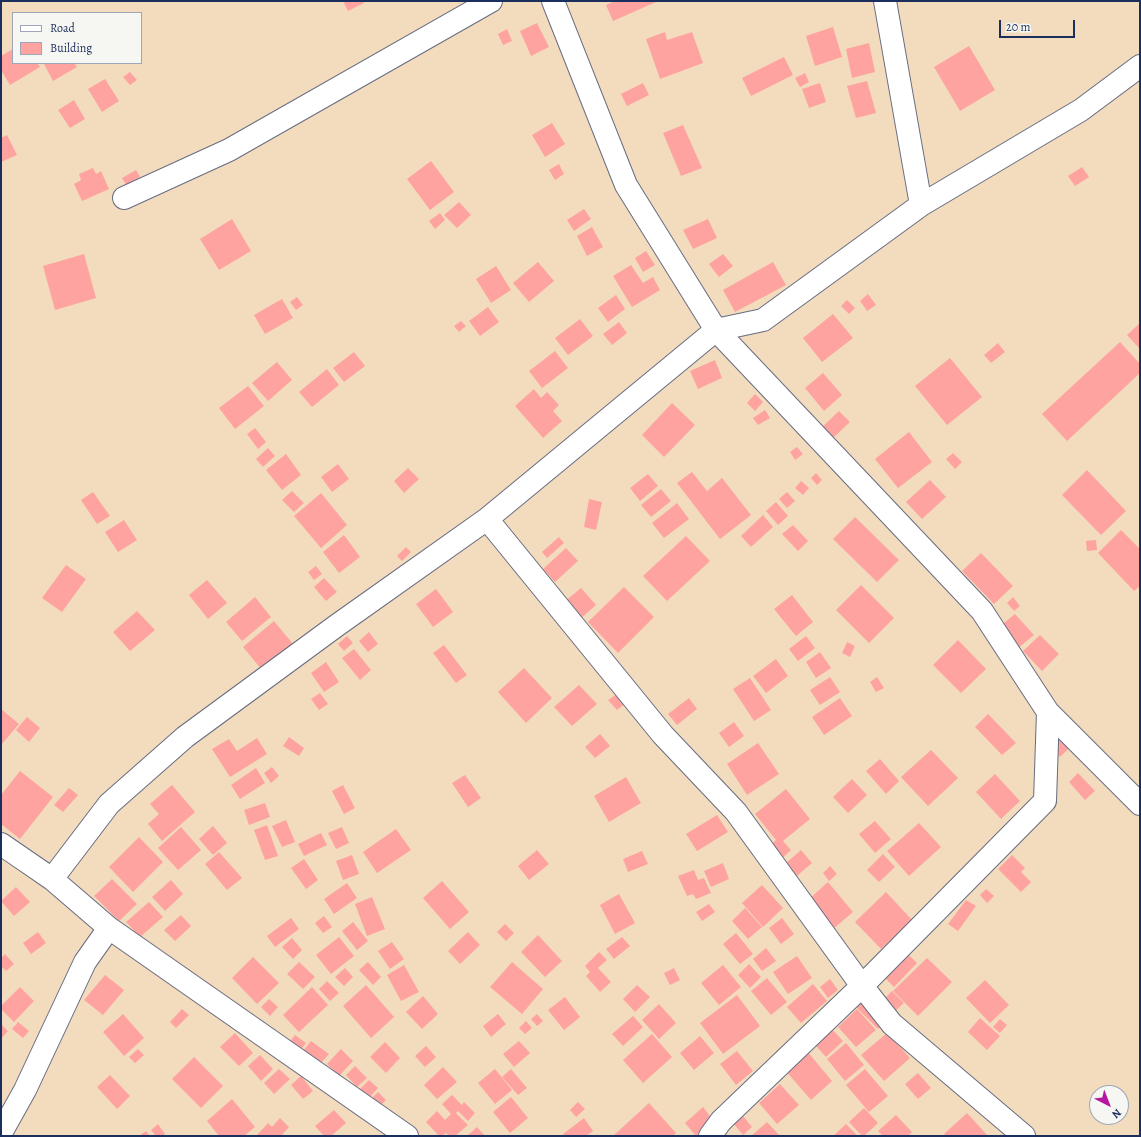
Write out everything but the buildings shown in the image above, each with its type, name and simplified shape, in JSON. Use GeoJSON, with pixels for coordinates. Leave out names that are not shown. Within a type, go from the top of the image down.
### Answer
{"type":"FeatureCollection","features":[{"type":"Feature","properties":{"kind":"street"},"geometry":{"type":"LineString","coordinates":[[124,198],[229,150],[491,1]]}},
{"type":"Feature","properties":{"kind":"street"},"geometry":{"type":"LineString","coordinates":[[553,1],[626,185],[716,330],[982,611],[1048,712],[1140,804]]}},
{"type":"Feature","properties":{"kind":"street"},"geometry":{"type":"LineString","coordinates":[[885,1],[921,205]]}},
{"type":"Feature","properties":{"kind":"street"},"geometry":{"type":"LineString","coordinates":[[52,879],[109,804],[186,737],[336,626],[486,519],[716,330],[763,320],[921,205],[1081,110],[1140,66]]}},
{"type":"Feature","properties":{"kind":"street"},"geometry":{"type":"LineString","coordinates":[[486,519],[662,735],[736,812],[862,986],[892,1024],[1024,1136]]}},
{"type":"Feature","properties":{"kind":"street"},"geometry":{"type":"LineString","coordinates":[[710,1136],[721,1121],[862,986],[1045,801],[1048,712]]}},
{"type":"Feature","properties":{"kind":"street"},"geometry":{"type":"LineString","coordinates":[[1,844],[52,879],[109,928],[407,1136]]}},
{"type":"Feature","properties":{"kind":"street"},"geometry":{"type":"LineString","coordinates":[[1,1133],[25,1090],[85,962],[109,928]]}}]}
